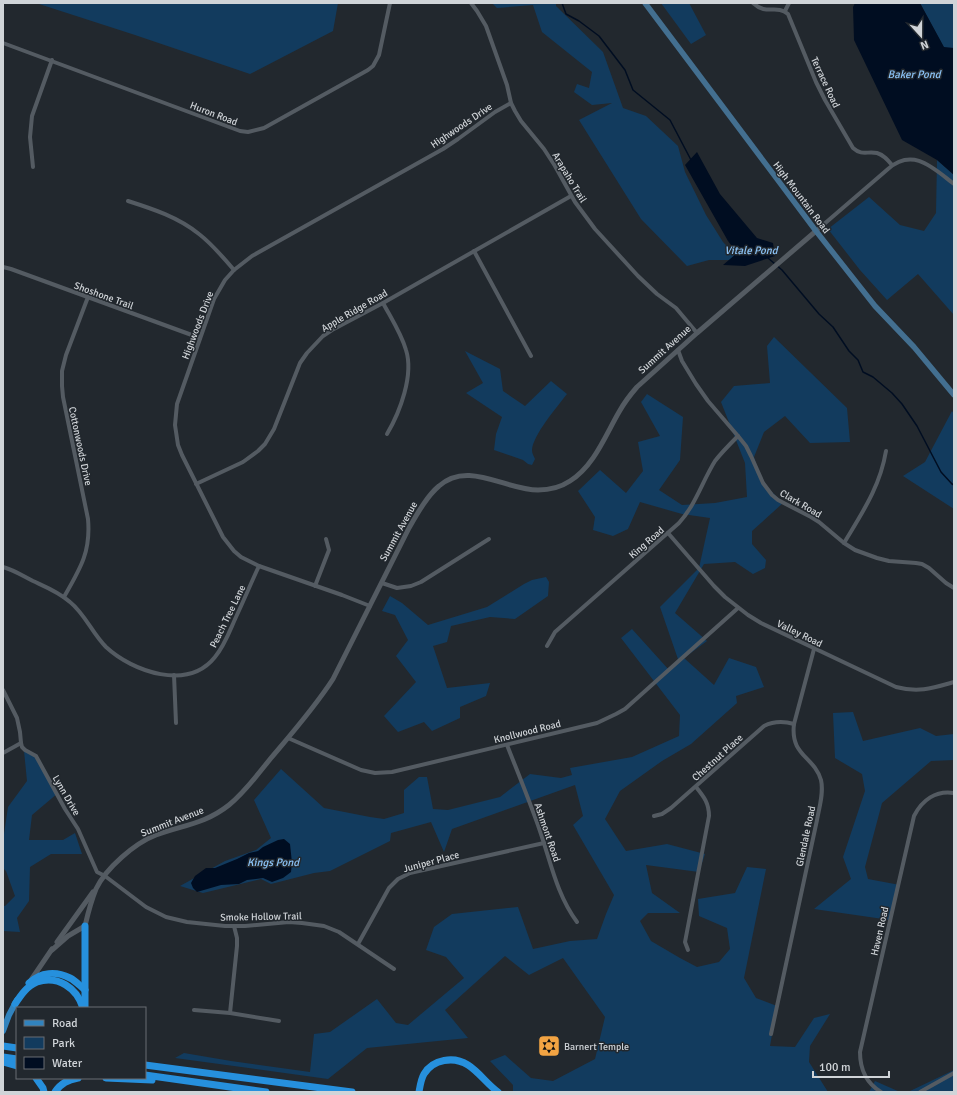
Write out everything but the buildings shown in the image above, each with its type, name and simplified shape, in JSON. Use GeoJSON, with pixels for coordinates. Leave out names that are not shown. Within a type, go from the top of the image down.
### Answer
{"type":"FeatureCollection","features":[{"type":"Feature","properties":{"kind":"highway"},"geometry":{"type":"LineString","coordinates":[[84,1007],[85,926]]}},
{"type":"Feature","properties":{"kind":"highway"},"geometry":{"type":"LineString","coordinates":[[28,983],[45,973],[54,973],[71,978],[85,990]]}},
{"type":"Feature","properties":{"kind":"highway"},"geometry":{"type":"LineString","coordinates":[[15,1004],[27,988],[36,982],[55,980],[62,982],[75,992],[84,1007]]}},
{"type":"Feature","properties":{"kind":"highway"},"geometry":{"type":"LineString","coordinates":[[3,1043],[16,1044]]}},
{"type":"Feature","properties":{"kind":"highway"},"geometry":{"type":"LineString","coordinates":[[3,1046],[16,1048]]}},
{"type":"Feature","properties":{"kind":"highway"},"geometry":{"type":"LineString","coordinates":[[3,1058],[16,1059]]}},
{"type":"Feature","properties":{"kind":"highway"},"geometry":{"type":"LineString","coordinates":[[419,1092],[423,1075],[430,1067],[440,1062],[452,1060],[464,1062],[469,1065],[498,1092]]}},
{"type":"Feature","properties":{"kind":"highway"},"geometry":{"type":"LineString","coordinates":[[3,1062],[16,1066]]}},
{"type":"Feature","properties":{"kind":"highway"},"geometry":{"type":"LineString","coordinates":[[146,1064],[352,1092]]}},
{"type":"Feature","properties":{"kind":"highway"},"geometry":{"type":"LineString","coordinates":[[146,1075],[266,1092]]}},
{"type":"Feature","properties":{"kind":"highway"},"geometry":{"type":"LineString","coordinates":[[37,1079],[44,1092]]}},
{"type":"Feature","properties":{"kind":"highway"},"geometry":{"type":"LineString","coordinates":[[55,1092],[62,1083],[74,1079]]}},
{"type":"Feature","properties":{"kind":"highway"},"geometry":{"type":"LineString","coordinates":[[122,1079],[205,1084]]}},
{"type":"Feature","properties":{"kind":"highway"},"geometry":{"type":"LineString","coordinates":[[247,1090],[257,1092]]}},
{"type":"Feature","properties":{"kind":"main road","name":"High Mountain Road"},"geometry":{"type":"LineString","coordinates":[[645,3],[816,231],[875,306],[924,359],[954,395]]}},
{"type":"Feature","properties":{"kind":"main road","name":"Summit Avenue"},"geometry":{"type":"LineString","coordinates":[[3,1031],[15,1004],[28,983]]}},
{"type":"Feature","properties":{"kind":"street","name":"Huron Road"},"geometry":{"type":"LineString","coordinates":[[3,42],[240,132],[253,131],[264,128],[373,66],[379,55],[390,3]]}},
{"type":"Feature","properties":{"kind":"street","name":"Arapaho Trail"},"geometry":{"type":"LineString","coordinates":[[470,3],[486,26],[507,85],[511,103],[521,121],[544,149],[584,215],[648,286],[676,308],[697,333]]}},
{"type":"Feature","properties":{"kind":"street"},"geometry":{"type":"LineString","coordinates":[[753,3],[762,9],[777,9],[785,11],[789,3]]}},
{"type":"Feature","properties":{"kind":"street","name":"Terrace Road"},"geometry":{"type":"LineString","coordinates":[[785,11],[791,18],[816,82],[853,148],[860,152],[882,156],[892,165]]}},
{"type":"Feature","properties":{"kind":"street"},"geometry":{"type":"LineString","coordinates":[[33,168],[30,137],[32,116],[52,60]]}},
{"type":"Feature","properties":{"kind":"street","name":"Highwoods Drive"},"geometry":{"type":"LineString","coordinates":[[370,606],[259,566],[241,558],[228,545],[196,484],[177,442],[175,414],[179,395],[214,299],[225,280],[234,270],[252,256],[443,149],[495,112],[511,103]]}},
{"type":"Feature","properties":{"kind":"street","name":"Summit Avenue"},"geometry":{"type":"LineString","coordinates":[[28,983],[97,886],[118,860],[145,840],[156,835],[194,824],[228,806],[243,792],[288,738],[317,702],[333,679],[412,522],[439,485],[453,477],[468,475],[538,490],[559,486],[570,481],[590,462],[628,397],[647,377],[892,165],[911,159],[924,162],[954,184]]}},
{"type":"Feature","properties":{"kind":"street","name":"Apple Ridge Road"},"geometry":{"type":"LineString","coordinates":[[196,484],[243,462],[265,444],[274,430],[300,363],[319,340],[332,330],[383,303],[572,196]]}},
{"type":"Feature","properties":{"kind":"street"},"geometry":{"type":"LineString","coordinates":[[128,201],[168,215],[190,227],[210,244],[234,270]]}},
{"type":"Feature","properties":{"kind":"street"},"geometry":{"type":"LineString","coordinates":[[474,251],[531,356]]}},
{"type":"Feature","properties":{"kind":"street","name":"Shoshone Trail"},"geometry":{"type":"LineString","coordinates":[[3,267],[200,338]]}},
{"type":"Feature","properties":{"kind":"street","name":"Cottonwoods Drive"},"geometry":{"type":"LineString","coordinates":[[64,597],[88,548],[88,519],[63,397],[62,375],[66,355],[88,297]]}},
{"type":"Feature","properties":{"kind":"street"},"geometry":{"type":"LineString","coordinates":[[383,303],[403,342],[409,369],[406,387],[396,417],[387,434]]}},
{"type":"Feature","properties":{"kind":"street","name":"Clark Road"},"geometry":{"type":"LineString","coordinates":[[678,350],[682,361],[696,384],[738,436],[751,456],[763,483],[772,495],[778,500],[819,522],[844,544],[854,550],[890,561],[922,564],[954,588]]}},
{"type":"Feature","properties":{"kind":"street","name":"King Road"},"geometry":{"type":"LineString","coordinates":[[547,646],[555,632],[668,533],[686,515],[692,507],[715,462],[722,452],[738,436]]}},
{"type":"Feature","properties":{"kind":"street"},"geometry":{"type":"LineString","coordinates":[[844,544],[871,498],[880,474],[886,451]]}},
{"type":"Feature","properties":{"kind":"street","name":"Valley Road"},"geometry":{"type":"LineString","coordinates":[[668,533],[714,586],[738,608],[762,623],[888,684],[901,688],[924,690],[954,682]]}},
{"type":"Feature","properties":{"kind":"street"},"geometry":{"type":"LineString","coordinates":[[315,586],[329,550],[326,539]]}},
{"type":"Feature","properties":{"kind":"street"},"geometry":{"type":"LineString","coordinates":[[382,583],[397,588],[411,586],[421,582],[489,540]]}},
{"type":"Feature","properties":{"kind":"street","name":"Peach Tree Lane"},"geometry":{"type":"LineString","coordinates":[[3,567],[21,574],[64,597],[78,609],[99,639],[115,654],[126,661],[155,673],[174,675],[190,674],[199,671],[216,656],[228,635],[259,566]]}},
{"type":"Feature","properties":{"kind":"street","name":"Knollwood Road"},"geometry":{"type":"LineString","coordinates":[[288,738],[361,770],[383,773],[597,723],[625,708],[738,608]]}},
{"type":"Feature","properties":{"kind":"street","name":"Glendale Road"},"geometry":{"type":"LineString","coordinates":[[771,1034],[822,795],[822,787],[818,773],[799,750],[794,737],[794,724],[814,649]]}},
{"type":"Feature","properties":{"kind":"street"},"geometry":{"type":"LineString","coordinates":[[174,675],[176,723]]}},
{"type":"Feature","properties":{"kind":"street"},"geometry":{"type":"LineString","coordinates":[[3,690],[17,718],[20,743],[3,753]]}},
{"type":"Feature","properties":{"kind":"street","name":"Chestnut Place"},"geometry":{"type":"LineString","coordinates":[[654,816],[662,814],[671,808],[764,726],[775,722],[794,724]]}},
{"type":"Feature","properties":{"kind":"street","name":"Lynn Drive"},"geometry":{"type":"LineString","coordinates":[[20,743],[25,750],[36,756],[65,809],[78,829],[97,872],[105,876]]}},
{"type":"Feature","properties":{"kind":"street","name":"Ashmont Road"},"geometry":{"type":"LineString","coordinates":[[507,745],[544,843],[559,891],[570,913],[577,922]]}},
{"type":"Feature","properties":{"kind":"street"},"geometry":{"type":"LineString","coordinates":[[688,950],[685,942],[709,816],[706,799],[696,787]]}},
{"type":"Feature","properties":{"kind":"street","name":"Haven Road"},"geometry":{"type":"LineString","coordinates":[[881,1092],[871,1085],[863,1073],[860,1052],[914,816],[921,804],[932,796],[945,792],[954,793]]}},
{"type":"Feature","properties":{"kind":"street","name":"Juniper Place"},"geometry":{"type":"LineString","coordinates":[[358,944],[389,888],[404,876],[544,843]]}},
{"type":"Feature","properties":{"kind":"street","name":"Smoke Hollow Trail"},"geometry":{"type":"LineString","coordinates":[[105,876],[146,907],[166,917],[187,922],[234,926],[289,922],[316,924],[332,928],[394,969]]}},
{"type":"Feature","properties":{"kind":"street","name":"Summit Avenue"},"geometry":{"type":"LineString","coordinates":[[52,950],[68,936],[85,926],[97,886]]}},
{"type":"Feature","properties":{"kind":"street"},"geometry":{"type":"LineString","coordinates":[[230,1013],[237,946],[234,926]]}},
{"type":"Feature","properties":{"kind":"street"},"geometry":{"type":"LineString","coordinates":[[194,1010],[230,1013],[279,1021]]}},
{"type":"Feature","properties":{"kind":"street"},"geometry":{"type":"LineString","coordinates":[[920,1092],[954,1073]]}},
{"type":"Feature","properties":{"kind":"green space"},"geometry":{"type":"Polygon","coordinates":[[[36,3],[338,3],[333,31],[250,74],[36,3]]]}},
{"type":"Feature","properties":{"kind":"green space"},"geometry":{"type":"Polygon","coordinates":[[[492,3],[556,3],[556,6],[603,52],[623,108],[646,116],[678,146],[685,172],[706,215],[723,242],[740,260],[709,260],[687,266],[641,219],[579,120],[612,103],[592,105],[574,92],[577,84],[589,88],[592,72],[542,32],[533,5],[497,8],[492,3]]]}},
{"type":"Feature","properties":{"kind":"green space"},"geometry":{"type":"Polygon","coordinates":[[[661,3],[689,3],[706,35],[691,44],[661,3]]]}},
{"type":"Feature","properties":{"kind":"green space"},"geometry":{"type":"Polygon","coordinates":[[[920,3],[954,3],[954,48],[944,48],[920,3]]]}},
{"type":"Feature","properties":{"kind":"green space"},"geometry":{"type":"Polygon","coordinates":[[[937,160],[954,175],[954,315],[918,274],[887,300],[860,270],[828,229],[869,197],[900,225],[924,231],[936,213],[937,160]]]}},
{"type":"Feature","properties":{"kind":"green space"},"geometry":{"type":"Polygon","coordinates":[[[774,337],[847,408],[850,442],[810,443],[785,416],[764,432],[754,457],[762,482],[783,503],[752,531],[752,544],[766,560],[765,568],[753,574],[735,562],[704,564],[675,613],[707,641],[684,658],[714,685],[729,658],[756,667],[764,687],[736,696],[737,703],[691,744],[662,761],[620,791],[605,819],[626,851],[667,844],[705,854],[699,872],[646,865],[652,893],[680,913],[648,913],[640,921],[651,941],[697,967],[719,962],[730,949],[727,928],[699,916],[698,899],[735,893],[747,867],[766,869],[744,978],[756,998],[777,1006],[770,1046],[795,1047],[814,1018],[830,1014],[810,1046],[809,1062],[828,1092],[513,1092],[513,1085],[490,1061],[505,1055],[531,1078],[553,1081],[595,1059],[605,1017],[563,958],[529,975],[505,956],[445,1010],[468,1038],[367,1048],[328,1079],[175,1058],[184,1053],[310,1072],[314,1034],[330,1032],[377,999],[396,1023],[408,1025],[464,978],[446,957],[426,950],[434,927],[452,914],[518,907],[533,949],[570,941],[597,939],[614,895],[573,825],[583,816],[575,785],[452,829],[444,852],[431,822],[391,833],[390,841],[330,871],[314,873],[271,884],[261,879],[203,893],[180,886],[225,861],[256,850],[271,838],[254,800],[281,769],[324,808],[384,819],[404,813],[404,790],[419,777],[427,777],[433,809],[448,810],[500,797],[530,774],[561,778],[572,775],[570,768],[632,757],[679,736],[680,715],[621,638],[632,629],[669,670],[679,662],[660,607],[699,568],[710,518],[682,514],[640,502],[628,529],[613,536],[593,530],[595,517],[578,491],[600,470],[626,493],[643,471],[638,442],[660,436],[641,402],[647,394],[683,417],[680,460],[659,490],[682,505],[715,503],[747,497],[745,463],[721,402],[734,386],[770,383],[767,346],[774,337]]]}},
{"type":"Feature","properties":{"kind":"green space"},"geometry":{"type":"Polygon","coordinates":[[[465,351],[500,369],[503,391],[525,406],[551,381],[567,394],[546,421],[536,437],[532,450],[535,459],[532,465],[523,460],[494,450],[496,434],[502,417],[466,393],[483,383],[465,351]]]}},
{"type":"Feature","properties":{"kind":"green space"},"geometry":{"type":"Polygon","coordinates":[[[952,411],[954,414],[954,509],[903,476],[925,462],[952,411]]]}},
{"type":"Feature","properties":{"kind":"green space"},"geometry":{"type":"Polygon","coordinates":[[[546,577],[549,582],[548,596],[515,619],[490,617],[451,626],[447,642],[433,646],[447,688],[490,683],[486,696],[460,707],[460,718],[432,731],[424,722],[398,732],[384,716],[416,682],[396,656],[408,640],[395,615],[382,611],[390,596],[402,603],[428,625],[487,607],[524,584],[532,580],[546,577]]]}},
{"type":"Feature","properties":{"kind":"green space"},"geometry":{"type":"Polygon","coordinates":[[[853,712],[863,741],[920,728],[936,736],[954,734],[954,760],[931,761],[882,803],[865,867],[868,879],[900,885],[890,920],[814,909],[851,879],[843,857],[865,791],[862,774],[835,758],[833,713],[853,712]]]}},
{"type":"Feature","properties":{"kind":"green space"},"geometry":{"type":"Polygon","coordinates":[[[24,751],[36,754],[58,793],[32,815],[29,840],[63,840],[75,833],[82,854],[51,854],[30,867],[29,901],[17,918],[20,932],[3,931],[3,906],[5,906],[15,896],[6,871],[3,868],[3,834],[8,807],[27,781],[24,751]]]}},
{"type":"Feature","properties":{"kind":"green space"},"geometry":{"type":"Polygon","coordinates":[[[954,1070],[954,1092],[908,1092],[954,1070]]]}},
{"type":"Feature","properties":{"kind":"green space"},"geometry":{"type":"Polygon","coordinates":[[[875,1081],[900,1092],[869,1092],[875,1081]]]}},
{"type":"Feature","properties":{"kind":"water","name":"Baker Pond"},"geometry":{"type":"Polygon","coordinates":[[[855,3],[920,3],[944,47],[954,48],[954,175],[937,160],[902,140],[854,40],[853,7],[855,3]]]}},
{"type":"Feature","properties":{"kind":"water","name":"Vitale Pond"},"geometry":{"type":"Polygon","coordinates":[[[697,152],[720,194],[757,238],[773,243],[775,256],[745,266],[723,265],[737,253],[728,241],[685,165],[697,152]]]}},
{"type":"Feature","properties":{"kind":"water","name":"Kings Pond"},"geometry":{"type":"Polygon","coordinates":[[[284,839],[290,844],[292,863],[291,872],[283,878],[272,882],[263,878],[247,880],[239,884],[221,885],[197,892],[193,888],[191,883],[195,876],[206,868],[215,868],[249,853],[258,851],[278,840],[284,839]]]}},
{"type":"Feature","properties":{"kind":"waterway"},"geometry":{"type":"LineString","coordinates":[[562,3],[566,14],[579,21],[599,36],[625,70],[633,90],[670,120],[691,160]]}},
{"type":"Feature","properties":{"kind":"waterway"},"geometry":{"type":"LineString","coordinates":[[768,258],[782,270],[819,314],[833,327],[849,351],[858,360],[863,372],[873,377],[892,393],[902,404],[917,426],[941,472],[954,485]]}},
{"type":"Feature","properties":{"kind":"place","name":"Barnert Temple"},"geometry":{"type":"Point","coordinates":[549,1046]}}]}
